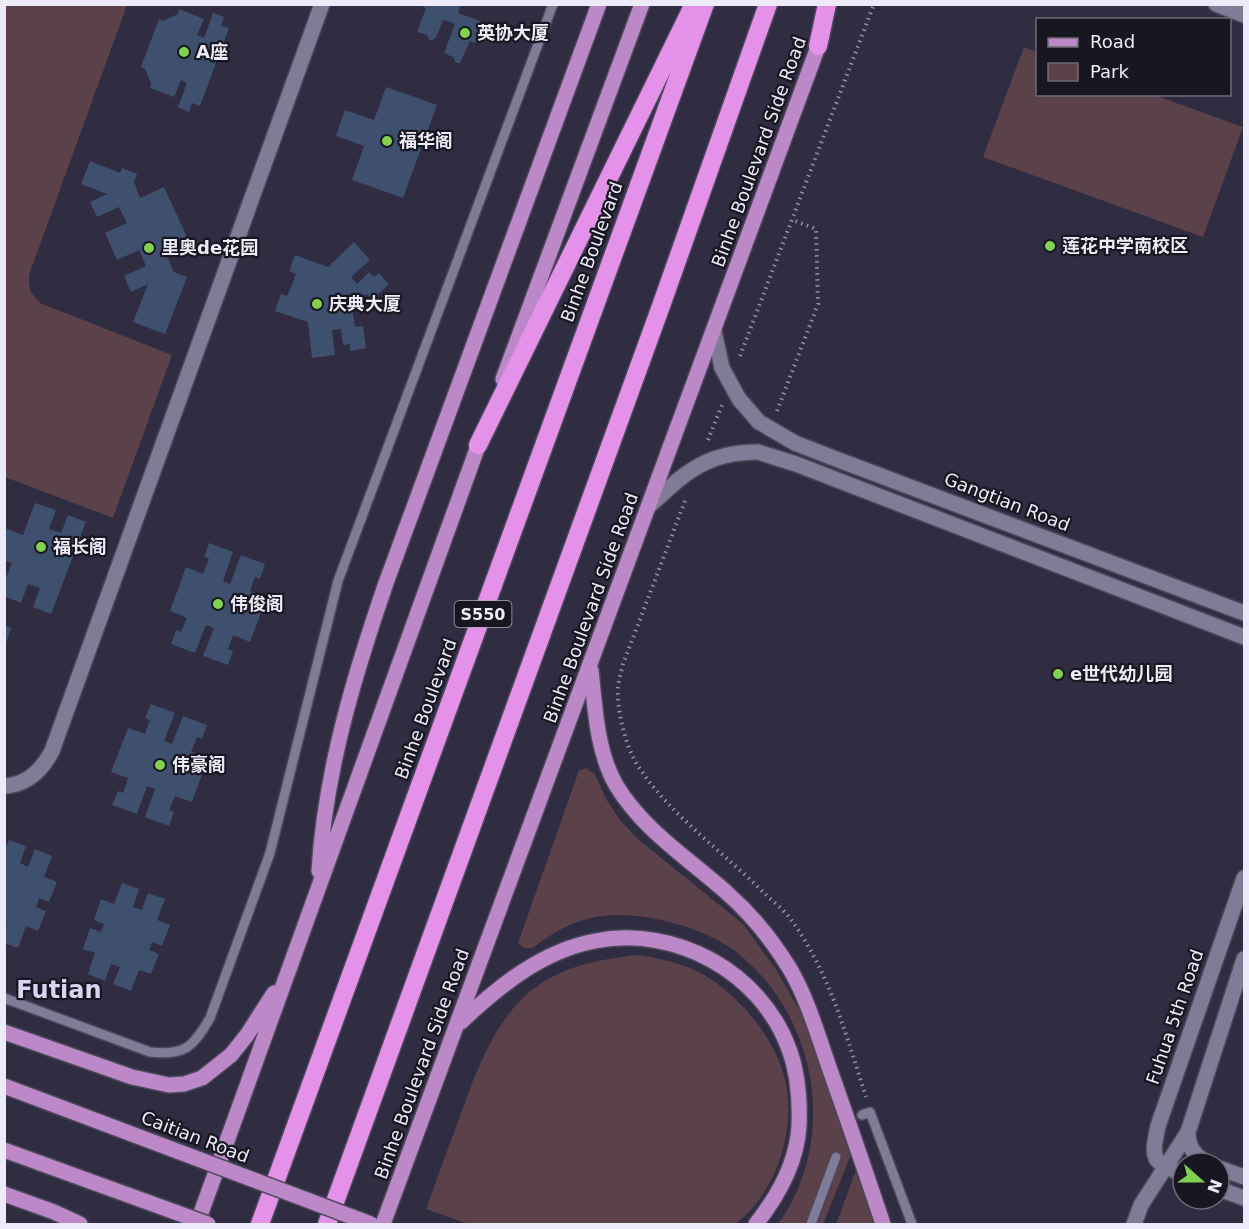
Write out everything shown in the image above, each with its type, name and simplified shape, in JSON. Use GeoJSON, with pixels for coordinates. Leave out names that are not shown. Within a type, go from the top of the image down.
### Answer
{"type":"FeatureCollection","features":[{"type":"Feature","properties":{"kind":"highway"},"geometry":{"type":"LineString","coordinates":[[478,445],[694,4]]}},
{"type":"Feature","properties":{"kind":"highway","name":"Binhe Boulevard"},"geometry":{"type":"LineString","coordinates":[[260,1224],[705,4]]}},
{"type":"Feature","properties":{"kind":"highway"},"geometry":{"type":"LineString","coordinates":[[327,1224],[661,306],[768,4]]}},
{"type":"Feature","properties":{"kind":"highway"},"geometry":{"type":"LineString","coordinates":[[818,46],[827,4]]}},
{"type":"Feature","properties":{"kind":"main road"},"geometry":{"type":"LineString","coordinates":[[318,890],[321,833],[330,778],[357,671],[386,583],[599,4]]}},
{"type":"Feature","properties":{"kind":"main road"},"geometry":{"type":"LineString","coordinates":[[197,1224],[478,445],[642,4]]}},
{"type":"Feature","properties":{"kind":"main road","name":"Binhe Boulevard Side Road"},"geometry":{"type":"LineString","coordinates":[[384,1224],[833,4]]}},
{"type":"Feature","properties":{"kind":"main road"},"geometry":{"type":"LineString","coordinates":[[591,665],[595,710],[603,752],[615,784],[634,811],[653,832],[728,894],[753,919],[774,945],[802,990],[883,1224]]}},
{"type":"Feature","properties":{"kind":"main road"},"geometry":{"type":"LineString","coordinates":[[458,1024],[490,994],[529,966],[559,952],[595,940],[631,937],[665,941],[700,953],[725,968],[753,991],[777,1023],[789,1050],[798,1088],[799,1128],[790,1168],[773,1202],[756,1224]]}},
{"type":"Feature","properties":{"kind":"main road"},"geometry":{"type":"LineString","coordinates":[[4,1032],[132,1077],[169,1085],[184,1084],[202,1078],[231,1055],[247,1035],[287,973]]}},
{"type":"Feature","properties":{"kind":"main road","name":"Caitian Road"},"geometry":{"type":"LineString","coordinates":[[4,1086],[371,1224]]}},
{"type":"Feature","properties":{"kind":"main road"},"geometry":{"type":"LineString","coordinates":[[4,1150],[208,1224]]}},
{"type":"Feature","properties":{"kind":"main road"},"geometry":{"type":"LineString","coordinates":[[4,1194],[80,1224]]}},
{"type":"Feature","properties":{"kind":"street"},"geometry":{"type":"LineString","coordinates":[[4,786],[15,785],[31,777],[44,766],[52,751],[322,4]]}},
{"type":"Feature","properties":{"kind":"street"},"geometry":{"type":"LineString","coordinates":[[1216,4],[1245,15]]}},
{"type":"Feature","properties":{"kind":"street"},"geometry":{"type":"LineString","coordinates":[[714,331],[730,366],[739,399],[765,425]]}},
{"type":"Feature","properties":{"kind":"street","name":"Gangtian Road"},"geometry":{"type":"LineString","coordinates":[[765,425],[795,443],[1245,613]]}},
{"type":"Feature","properties":{"kind":"street"},"geometry":{"type":"LineString","coordinates":[[649,506],[688,472],[716,457],[730,453],[758,452],[796,464],[1245,638]]}},
{"type":"Feature","properties":{"kind":"street","name":"Fuhua 5th Road"},"geometry":{"type":"LineString","coordinates":[[1164,1168],[1156,1159],[1154,1146],[1158,1126],[1245,878]]}},
{"type":"Feature","properties":{"kind":"street"},"geometry":{"type":"LineString","coordinates":[[1134,1224],[1141,1205],[1188,1132],[1245,959]]}},
{"type":"Feature","properties":{"kind":"street"},"geometry":{"type":"LineString","coordinates":[[1188,1132],[1192,1151]]}},
{"type":"Feature","properties":{"kind":"street"},"geometry":{"type":"LineString","coordinates":[[1164,1168],[1171,1170]]}},
{"type":"Feature","properties":{"kind":"lane"},"geometry":{"type":"LineString","coordinates":[[4,998],[150,1052],[168,1054],[186,1049],[200,1036],[210,1018],[270,853],[338,581],[553,4]]}},
{"type":"Feature","properties":{"kind":"lane"},"geometry":{"type":"LineString","coordinates":[[866,1114],[912,1224]]}},
{"type":"Feature","properties":{"kind":"lane"},"geometry":{"type":"LineString","coordinates":[[811,1224],[836,1157]]}},
{"type":"Feature","properties":{"kind":"path"},"geometry":{"type":"LineString","coordinates":[[730,366],[793,220],[874,4]]}},
{"type":"Feature","properties":{"kind":"path"},"geometry":{"type":"LineString","coordinates":[[765,425],[818,304],[816,229],[793,220]]}},
{"type":"Feature","properties":{"kind":"path"},"geometry":{"type":"LineString","coordinates":[[708,442],[725,398]]}},
{"type":"Feature","properties":{"kind":"path"},"geometry":{"type":"LineString","coordinates":[[686,498],[623,664],[618,688],[624,732],[636,764],[652,784],[678,812],[787,915],[803,938],[829,988],[840,1017],[866,1114]]}},
{"type":"Feature","properties":{"kind":"green space"},"geometry":{"type":"Polygon","coordinates":[[[4,5],[127,5],[29,275],[31,290],[40,303],[172,355],[113,518],[5,477],[4,5]]]}},
{"type":"Feature","properties":{"kind":"green space"},"geometry":{"type":"Polygon","coordinates":[[[1024,47],[1036,52],[1036,96],[1157,96],[1243,127],[1203,237],[983,157],[1024,47]]]}},
{"type":"Feature","properties":{"kind":"green space"},"geometry":{"type":"Polygon","coordinates":[[[586,768],[595,774],[606,799],[620,820],[639,840],[743,924],[775,968],[801,1013],[853,1150],[823,1224],[778,1224],[797,1191],[809,1155],[813,1118],[810,1080],[801,1043],[785,1009],[763,978],[735,951],[706,934],[684,926],[651,918],[618,915],[574,923],[533,948],[524,948],[518,943],[577,776],[579,771],[586,768]]]}},
{"type":"Feature","properties":{"kind":"green space"},"geometry":{"type":"Polygon","coordinates":[[[639,955],[677,963],[712,980],[750,1014],[778,1058],[787,1090],[787,1127],[778,1164],[761,1197],[736,1224],[468,1224],[426,1209],[480,1064],[490,1043],[515,1006],[550,978],[571,968],[639,955]]]}},
{"type":"Feature","properties":{"kind":"green space"},"geometry":{"type":"Polygon","coordinates":[[[858,1165],[880,1224],[836,1224],[858,1165]]]}},
{"type":"Feature","properties":{"kind":"building","name":"英协大厦"},"geometry":{"type":"Polygon","coordinates":[[[418,4],[461,4],[458,13],[483,22],[475,43],[470,41],[460,63],[456,63],[453,57],[444,53],[455,24],[443,20],[436,38],[430,41],[427,35],[417,32],[426,8],[418,4]]]}},
{"type":"Feature","properties":{"kind":"building","name":"A座"},"geometry":{"type":"Polygon","coordinates":[[[179,9],[204,19],[197,35],[204,38],[213,13],[224,17],[221,26],[229,28],[200,106],[192,103],[189,112],[178,107],[187,83],[181,80],[174,97],[150,88],[151,83],[145,69],[141,67],[159,19],[163,21],[178,14],[179,9]]]}},
{"type":"Feature","properties":{"kind":"building","name":"福华阁"},"geometry":{"type":"Polygon","coordinates":[[[386,87],[437,105],[403,198],[352,180],[364,146],[336,136],[345,110],[374,120],[386,87]]]}},
{"type":"Feature","properties":{"kind":"building","name":"里奥de花园"},"geometry":{"type":"Polygon","coordinates":[[[90,161],[120,173],[122,168],[137,174],[134,182],[140,198],[164,187],[191,246],[167,256],[174,272],[187,277],[165,334],[133,322],[148,284],[131,292],[124,276],[146,266],[139,250],[117,260],[105,233],[127,223],[119,207],[97,217],[90,202],[107,194],[81,184],[90,161]]]}},
{"type":"Feature","properties":{"kind":"building","name":"庆典大厦"},"geometry":{"type":"Polygon","coordinates":[[[354,242],[370,260],[351,277],[357,284],[369,272],[374,277],[379,273],[389,284],[372,300],[367,294],[352,307],[355,327],[363,326],[366,348],[350,351],[350,344],[343,345],[341,329],[332,330],[335,355],[312,358],[308,322],[275,311],[281,294],[287,296],[296,274],[289,271],[295,255],[328,267],[354,242]]]}},
{"type":"Feature","properties":{"kind":"building","name":"福长阁"},"geometry":{"type":"Polygon","coordinates":[[[35,503],[56,510],[49,529],[61,533],[68,515],[86,522],[51,614],[33,607],[40,588],[28,584],[21,603],[4,596],[4,583],[12,563],[4,560],[4,528],[23,535],[35,503]]]}},
{"type":"Feature","properties":{"kind":"building","name":"伟俊阁"},"geometry":{"type":"Polygon","coordinates":[[[209,543],[233,552],[223,581],[230,584],[241,555],[265,564],[260,579],[255,577],[250,591],[267,597],[250,642],[233,635],[228,649],[233,651],[228,665],[203,656],[214,628],[206,625],[195,653],[171,644],[176,630],[181,632],[187,618],[170,611],[186,567],[203,574],[209,559],[204,557],[209,543]]]}},
{"type":"Feature","properties":{"kind":"building"},"geometry":{"type":"Polygon","coordinates":[[[4,625],[11,628],[5,646],[4,646],[4,625]]]}},
{"type":"Feature","properties":{"kind":"building","name":"伟豪阁"},"geometry":{"type":"Polygon","coordinates":[[[151,704],[175,713],[164,741],[172,744],[183,716],[207,725],[202,739],[197,737],[191,752],[208,758],[192,802],[175,796],[169,810],[174,812],[169,826],[145,817],[155,789],[147,786],[137,814],[112,805],[118,791],[123,793],[128,778],[111,772],[128,728],[145,734],[150,720],[145,718],[151,704]]]}},
{"type":"Feature","properties":{"kind":"building"},"geometry":{"type":"Polygon","coordinates":[[[9,840],[26,846],[20,863],[28,867],[35,849],[52,856],[44,877],[57,882],[49,902],[39,898],[36,907],[46,911],[38,931],[26,926],[18,948],[4,943],[4,930],[7,924],[4,923],[4,851],[9,840]]]}},
{"type":"Feature","properties":{"kind":"building"},"geometry":{"type":"Polygon","coordinates":[[[122,883],[139,889],[133,907],[142,910],[148,893],[165,899],[157,920],[170,925],[162,946],[152,942],[149,950],[159,954],[151,974],[139,970],[131,991],[113,984],[120,967],[111,964],[105,981],[88,974],[95,953],[83,949],[90,928],[101,932],[104,924],[94,920],[101,899],[114,904],[122,883]]]}},
{"type":"Feature","properties":{"kind":"place","name":"英协大厦"},"geometry":{"type":"Point","coordinates":[465,33]}},
{"type":"Feature","properties":{"kind":"place","name":"A座"},"geometry":{"type":"Point","coordinates":[184,52]}},
{"type":"Feature","properties":{"kind":"place","name":"福华阁"},"geometry":{"type":"Point","coordinates":[387,141]}},
{"type":"Feature","properties":{"kind":"place","name":"莲花中学南校区"},"geometry":{"type":"Point","coordinates":[1050,246]}},
{"type":"Feature","properties":{"kind":"place","name":"里奥de花园"},"geometry":{"type":"Point","coordinates":[149,248]}},
{"type":"Feature","properties":{"kind":"place","name":"庆典大厦"},"geometry":{"type":"Point","coordinates":[317,304]}},
{"type":"Feature","properties":{"kind":"place","name":"福长阁"},"geometry":{"type":"Point","coordinates":[41,547]}},
{"type":"Feature","properties":{"kind":"place","name":"伟俊阁"},"geometry":{"type":"Point","coordinates":[218,604]}},
{"type":"Feature","properties":{"kind":"place","name":"e世代幼儿园"},"geometry":{"type":"Point","coordinates":[1058,674]}},
{"type":"Feature","properties":{"kind":"place","name":"伟豪阁"},"geometry":{"type":"Point","coordinates":[160,765]}},
{"type":"Feature","properties":{"kind":"district","name":"Futian"},"geometry":{"type":"Point","coordinates":[59,990]}}]}
